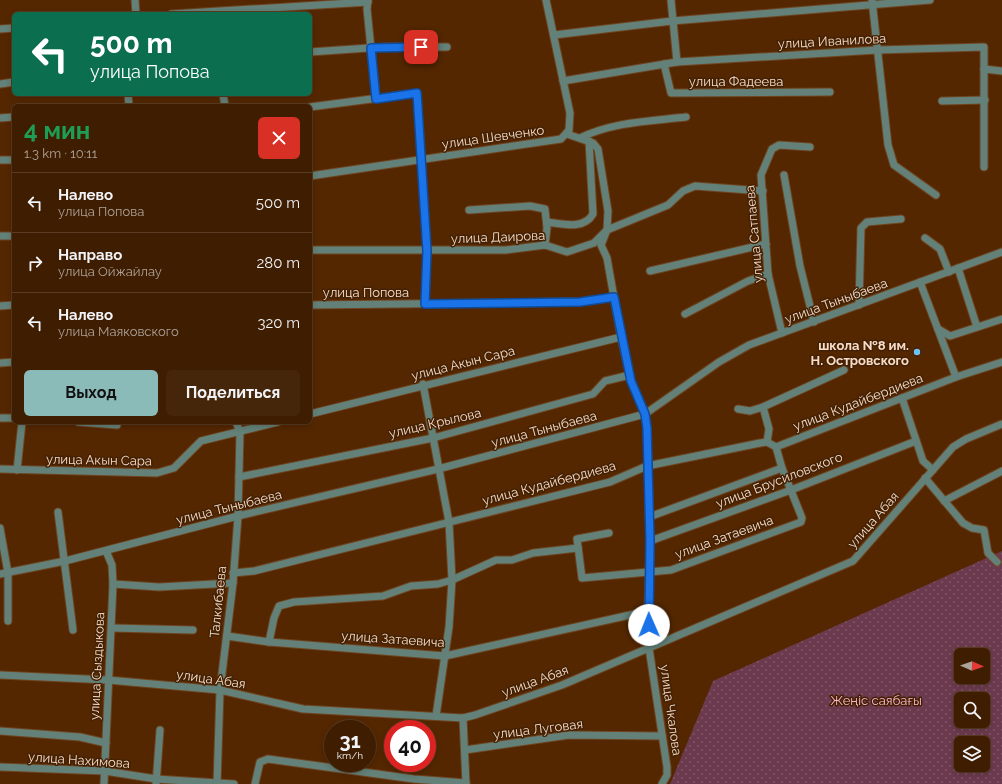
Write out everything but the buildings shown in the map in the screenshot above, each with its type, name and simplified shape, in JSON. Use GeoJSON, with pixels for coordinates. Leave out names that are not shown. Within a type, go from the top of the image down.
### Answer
{"type":"FeatureCollection","features":[{"type":"Feature","properties":{"kind":"street"},"geometry":{"type":"LineString","coordinates":[[135,0],[136,12]]}},
{"type":"Feature","properties":{"kind":"street"},"geometry":{"type":"LineString","coordinates":[[546,0],[564,80],[570,118],[569,130],[564,136]]}},
{"type":"Feature","properties":{"kind":"street"},"geometry":{"type":"LineString","coordinates":[[670,0],[676,62]]}},
{"type":"Feature","properties":{"kind":"street"},"geometry":{"type":"LineString","coordinates":[[554,35],[672,21],[872,2],[930,0]]}},
{"type":"Feature","properties":{"kind":"street"},"geometry":{"type":"LineString","coordinates":[[201,12],[368,1],[376,99]]}},
{"type":"Feature","properties":{"kind":"street"},"geometry":{"type":"LineString","coordinates":[[872,2],[888,145],[894,164],[936,195]]}},
{"type":"Feature","properties":{"kind":"street"},"geometry":{"type":"LineString","coordinates":[[0,29],[12,28]]}},
{"type":"Feature","properties":{"kind":"street"},"geometry":{"type":"LineString","coordinates":[[312,52],[371,48],[447,47]]}},
{"type":"Feature","properties":{"kind":"street","name":"улица Иванилова"},"geometry":{"type":"LineString","coordinates":[[564,80],[676,62],[878,50],[984,47],[984,167]]}},
{"type":"Feature","properties":{"kind":"street","name":"улица Фадеева"},"geometry":{"type":"LineString","coordinates":[[664,64],[671,93],[830,92]]}},
{"type":"Feature","properties":{"kind":"street"},"geometry":{"type":"LineString","coordinates":[[984,69],[1002,71]]}},
{"type":"Feature","properties":{"kind":"street"},"geometry":{"type":"LineString","coordinates":[[0,84],[12,82]]}},
{"type":"Feature","properties":{"kind":"street"},"geometry":{"type":"LineString","coordinates":[[312,107],[417,93],[427,251],[425,304]]}},
{"type":"Feature","properties":{"kind":"street"},"geometry":{"type":"LineString","coordinates":[[942,100],[984,100]]}},
{"type":"Feature","properties":{"kind":"street"},"geometry":{"type":"LineString","coordinates":[[580,138],[594,131],[620,125],[686,116]]}},
{"type":"Feature","properties":{"kind":"street"},"geometry":{"type":"LineString","coordinates":[[0,118],[12,117]]}},
{"type":"Feature","properties":{"kind":"street"},"geometry":{"type":"LineString","coordinates":[[547,222],[579,225],[589,220],[593,214],[589,141],[564,136]]}},
{"type":"Feature","properties":{"kind":"street","name":"улица Шевченко"},"geometry":{"type":"LineString","coordinates":[[312,176],[422,160],[564,136]]}},
{"type":"Feature","properties":{"kind":"street","name":"улица Чкалова"},"geometry":{"type":"LineString","coordinates":[[589,141],[598,149],[608,211],[607,230],[601,245],[607,258],[621,337],[630,375],[645,414],[647,428],[650,541],[648,611],[649,648],[667,767],[667,775],[662,784]]}},
{"type":"Feature","properties":{"kind":"street","name":"улица Сатпаева"},"geometry":{"type":"LineString","coordinates":[[782,333],[768,274],[761,175],[772,149],[780,145],[810,148]]}},
{"type":"Feature","properties":{"kind":"street"},"geometry":{"type":"LineString","coordinates":[[0,160],[12,160]]}},
{"type":"Feature","properties":{"kind":"street"},"geometry":{"type":"LineString","coordinates":[[784,175],[800,266],[814,322]]}},
{"type":"Feature","properties":{"kind":"street","name":"улица Даирова"},"geometry":{"type":"LineString","coordinates":[[312,250],[506,250],[545,245],[567,252],[578,250],[594,244],[607,230],[668,205],[683,191],[695,186],[763,191]]}},
{"type":"Feature","properties":{"kind":"street"},"geometry":{"type":"LineString","coordinates":[[469,210],[539,206],[545,209],[547,222],[545,245]]}},
{"type":"Feature","properties":{"kind":"street"},"geometry":{"type":"LineString","coordinates":[[859,305],[861,228],[867,222],[901,219]]}},
{"type":"Feature","properties":{"kind":"street"},"geometry":{"type":"LineString","coordinates":[[0,236],[12,236]]}},
{"type":"Feature","properties":{"kind":"street"},"geometry":{"type":"LineString","coordinates":[[925,238],[940,250],[949,272]]}},
{"type":"Feature","properties":{"kind":"street"},"geometry":{"type":"LineString","coordinates":[[650,271],[766,244]]}},
{"type":"Feature","properties":{"kind":"street","name":"улица Тыныбаева"},"geometry":{"type":"LineString","coordinates":[[4,573],[65,561],[238,516],[438,469],[645,414],[719,362],[749,345],[1002,252]]}},
{"type":"Feature","properties":{"kind":"street"},"geometry":{"type":"LineString","coordinates":[[958,268],[977,327]]}},
{"type":"Feature","properties":{"kind":"street"},"geometry":{"type":"LineString","coordinates":[[685,314],[748,281],[768,274]]}},
{"type":"Feature","properties":{"kind":"street"},"geometry":{"type":"LineString","coordinates":[[920,282],[956,377]]}},
{"type":"Feature","properties":{"kind":"street","name":"улица Попова"},"geometry":{"type":"LineString","coordinates":[[312,305],[580,302],[614,297]]}},
{"type":"Feature","properties":{"kind":"street"},"geometry":{"type":"LineString","coordinates":[[0,306],[12,305]]}},
{"type":"Feature","properties":{"kind":"street"},"geometry":{"type":"LineString","coordinates":[[937,328],[950,336],[1002,319]]}},
{"type":"Feature","properties":{"kind":"street","name":"улица Акын Сара"},"geometry":{"type":"LineString","coordinates":[[312,413],[423,384],[621,337]]}},
{"type":"Feature","properties":{"kind":"street"},"geometry":{"type":"LineString","coordinates":[[0,362],[12,362]]}},
{"type":"Feature","properties":{"kind":"street","name":"улица Кудайбердиева"},"geometry":{"type":"LineString","coordinates":[[776,447],[956,377],[1002,362]]}},
{"type":"Feature","properties":{"kind":"street"},"geometry":{"type":"LineString","coordinates":[[738,408],[750,411],[763,407],[844,370]]}},
{"type":"Feature","properties":{"kind":"street","name":"улица Крылова"},"geometry":{"type":"LineString","coordinates":[[239,477],[432,438],[593,394],[605,382],[630,375]]}},
{"type":"Feature","properties":{"kind":"street"},"geometry":{"type":"LineString","coordinates":[[423,384],[449,522],[452,580],[449,627],[436,716]]}},
{"type":"Feature","properties":{"kind":"street"},"geometry":{"type":"LineString","coordinates":[[902,398],[923,461],[933,470]]}},
{"type":"Feature","properties":{"kind":"street"},"geometry":{"type":"LineString","coordinates":[[763,407],[769,429],[767,442],[776,447],[782,468],[791,490]]}},
{"type":"Feature","properties":{"kind":"street"},"geometry":{"type":"LineString","coordinates":[[0,418],[12,418]]}},
{"type":"Feature","properties":{"kind":"street"},"geometry":{"type":"LineString","coordinates":[[17,470],[22,424]]}},
{"type":"Feature","properties":{"kind":"street"},"geometry":{"type":"LineString","coordinates":[[103,424],[116,425]]}},
{"type":"Feature","properties":{"kind":"street","name":"Талкибаева"},"geometry":{"type":"LineString","coordinates":[[217,783],[220,690],[233,582],[238,516],[240,432],[237,424]]}},
{"type":"Feature","properties":{"kind":"street","name":"улица Акын Сара"},"geometry":{"type":"LineString","coordinates":[[0,469],[157,474],[174,468],[201,441],[270,424]]}},
{"type":"Feature","properties":{"kind":"street","name":"улица Абая"},"geometry":{"type":"LineString","coordinates":[[0,675],[108,680],[220,690],[303,708],[463,718],[475,715],[562,685],[853,561],[953,447],[966,439],[1002,424]]}},
{"type":"Feature","properties":{"kind":"street","name":"улица Брусиловского"},"geometry":{"type":"LineString","coordinates":[[650,541],[791,490],[916,441]]}},
{"type":"Feature","properties":{"kind":"street","name":"улица Кудайбердиева"},"geometry":{"type":"LineString","coordinates":[[233,573],[254,571],[610,482],[647,466],[767,442]]}},
{"type":"Feature","properties":{"kind":"street"},"geometry":{"type":"LineString","coordinates":[[649,517],[782,468]]}},
{"type":"Feature","properties":{"kind":"street"},"geometry":{"type":"LineString","coordinates":[[944,500],[1002,471]]}},
{"type":"Feature","properties":{"kind":"street"},"geometry":{"type":"LineString","coordinates":[[925,478],[963,523],[972,528],[984,530],[988,553],[998,562]]}},
{"type":"Feature","properties":{"kind":"street","name":"улица Затаевича"},"geometry":{"type":"LineString","coordinates":[[649,573],[671,570],[801,522],[802,518],[791,490]]}},
{"type":"Feature","properties":{"kind":"street"},"geometry":{"type":"LineString","coordinates":[[58,512],[73,630]]}},
{"type":"Feature","properties":{"kind":"street"},"geometry":{"type":"LineString","coordinates":[[0,528],[8,621]]}},
{"type":"Feature","properties":{"kind":"street"},"geometry":{"type":"LineString","coordinates":[[608,534],[577,538],[582,578],[649,573]]}},
{"type":"Feature","properties":{"kind":"street"},"geometry":{"type":"LineString","coordinates":[[269,642],[274,618],[279,606],[294,602],[383,596],[411,586],[438,584],[452,580],[496,560],[512,560],[533,553],[578,548]]}},
{"type":"Feature","properties":{"kind":"street","name":"улица Сыздыкова"},"geometry":{"type":"LineString","coordinates":[[104,784],[113,584],[112,565],[106,551]]}},
{"type":"Feature","properties":{"kind":"street"},"geometry":{"type":"LineString","coordinates":[[113,584],[160,587],[233,582]]}},
{"type":"Feature","properties":{"kind":"street","name":"улица Затаевича"},"geometry":{"type":"LineString","coordinates":[[227,636],[269,642],[445,656],[648,611]]}},
{"type":"Feature","properties":{"kind":"street"},"geometry":{"type":"LineString","coordinates":[[112,628],[193,630]]}},
{"type":"Feature","properties":{"kind":"street"},"geometry":{"type":"LineString","coordinates":[[255,784],[260,762],[268,759],[414,779],[466,784],[463,718]]}},
{"type":"Feature","properties":{"kind":"street"},"geometry":{"type":"LineString","coordinates":[[156,781],[160,730]]}},
{"type":"Feature","properties":{"kind":"street"},"geometry":{"type":"LineString","coordinates":[[0,731],[80,738],[106,743]]}},
{"type":"Feature","properties":{"kind":"street","name":"улица Луговая"},"geometry":{"type":"LineString","coordinates":[[465,750],[569,735],[662,736]]}},
{"type":"Feature","properties":{"kind":"street","name":"улица Нахимова"},"geometry":{"type":"LineString","coordinates":[[0,767],[105,771],[156,781],[234,784]]}},
{"type":"Feature","properties":{"kind":"green space","name":"Жеңіс саябағы"},"geometry":{"type":"Polygon","coordinates":[[[1002,551],[1002,784],[670,784],[713,681],[1002,551]]]}},
{"type":"Feature","properties":{"kind":"place","name":"школа №8 им. Н. Островского"},"geometry":{"type":"Point","coordinates":[917,352]}},
{"type":"Feature","properties":{"kind":"route"},"geometry":{"type":"LineString","coordinates":[[421,47],[371,48],[376,99],[417,93],[427,251],[425,304],[580,302],[614,297],[631,381],[645,414],[647,428],[650,541],[649,625]]}}]}
